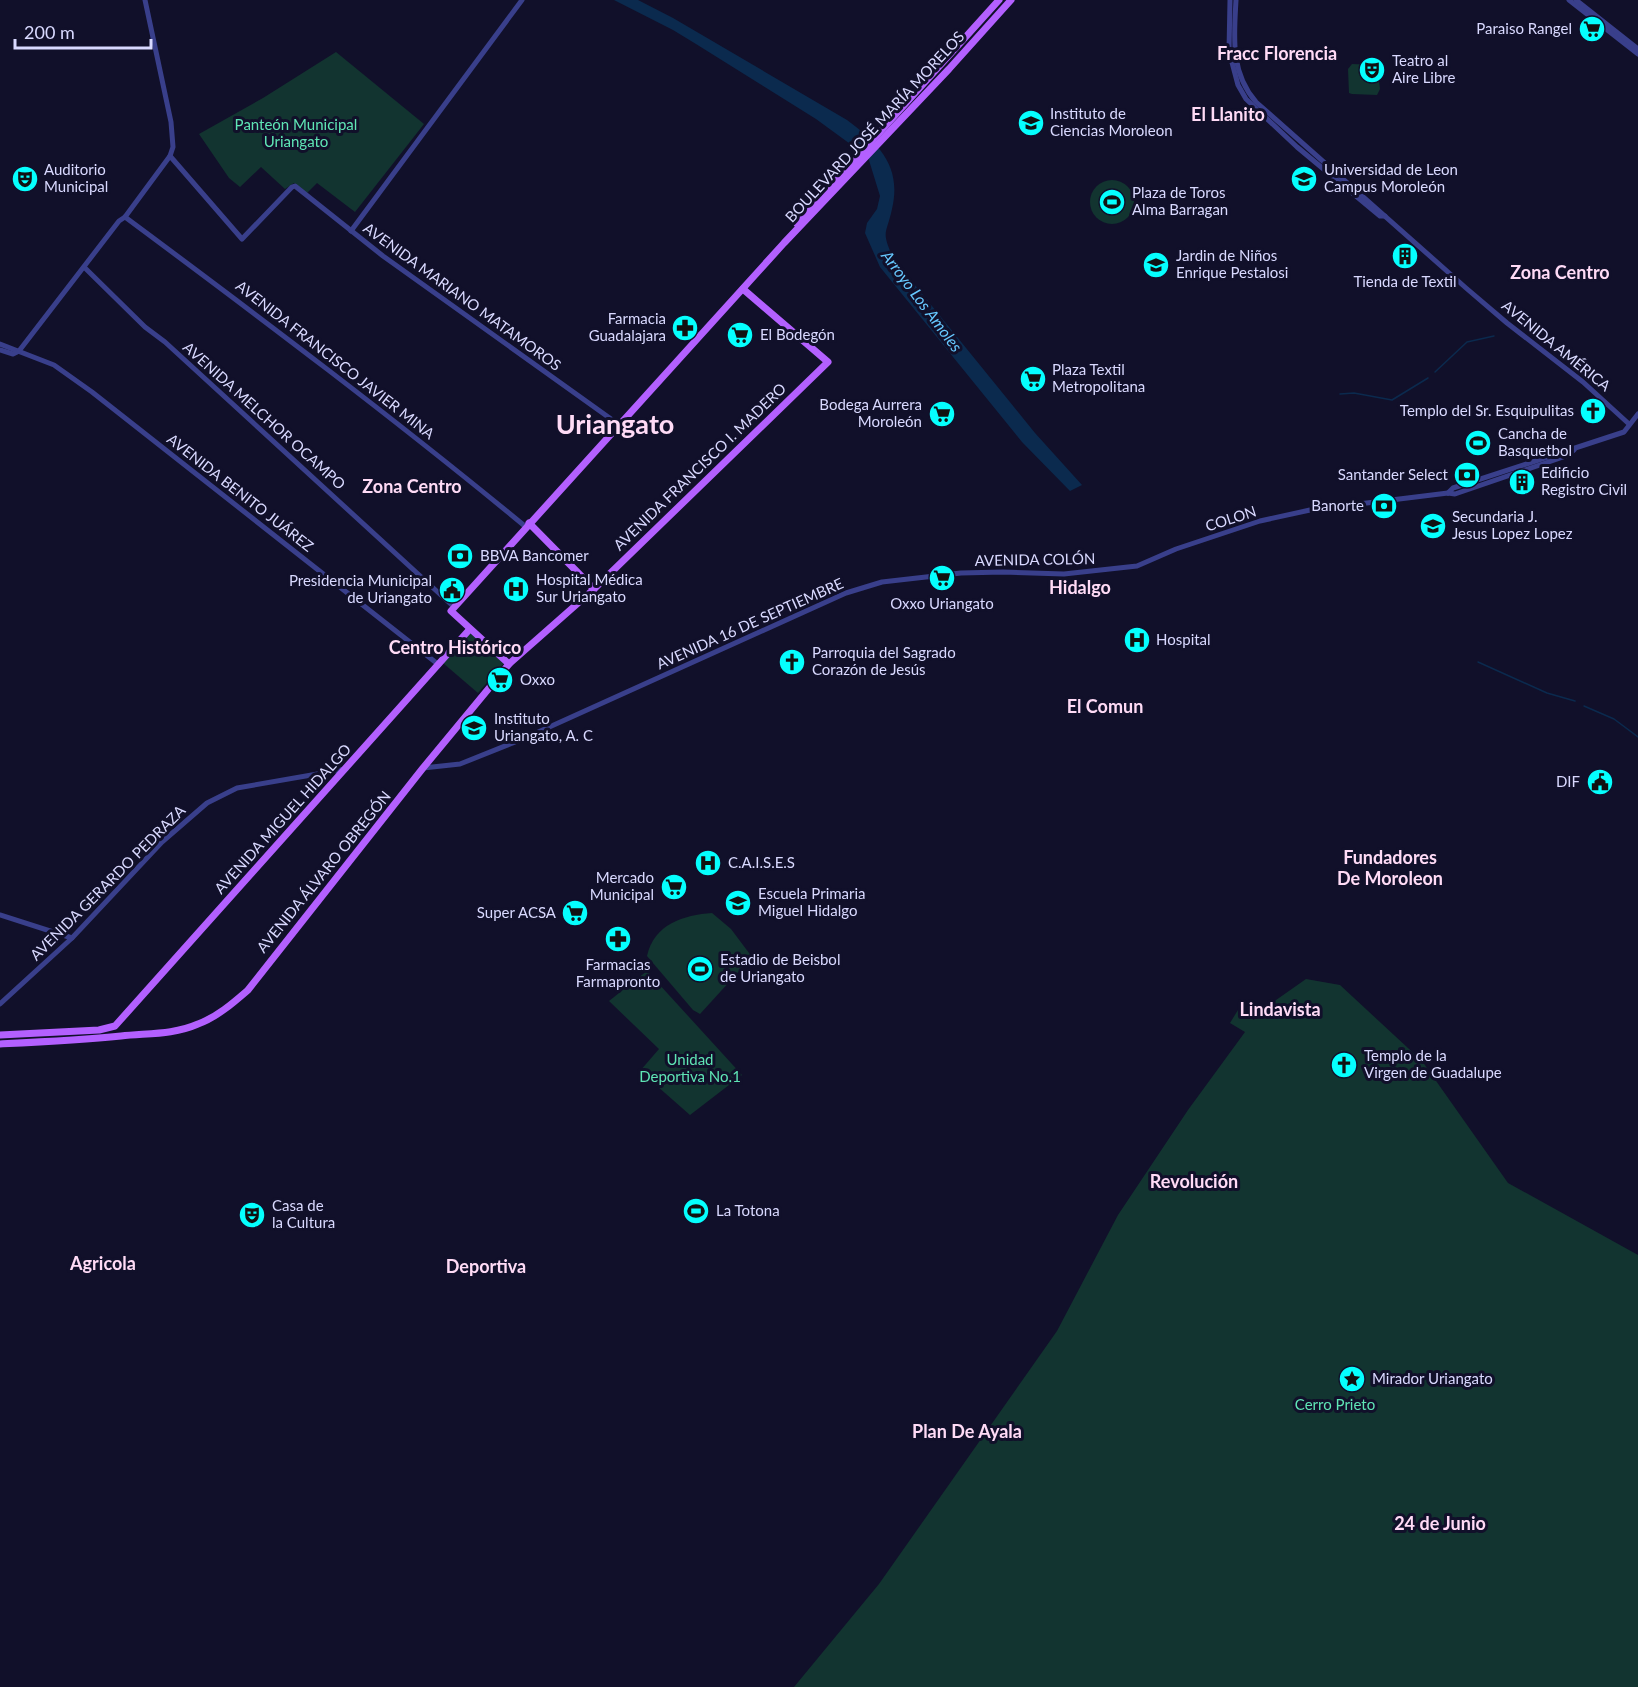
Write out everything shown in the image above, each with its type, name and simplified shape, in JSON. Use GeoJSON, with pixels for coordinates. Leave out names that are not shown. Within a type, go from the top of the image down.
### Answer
{"type":"FeatureCollection","features":[{"type":"Feature","properties":{"kind":"main road","name":"BOULEVARD JOSÉ MARÍA MORELOS"},"geometry":{"type":"LineString","coordinates":[[452,609],[743,289],[784,243],[816,202],[863,155],[999,0]]}},
{"type":"Feature","properties":{"kind":"main road","name":"BOULEVARD JOSÉ MARÍA MORELOS"},"geometry":{"type":"LineString","coordinates":[[873,143],[949,69],[1011,0]]}},
{"type":"Feature","properties":{"kind":"main road","name":"AVENIDA FRANCISCO I. MADERO"},"geometry":{"type":"LineString","coordinates":[[509,664],[594,589],[828,362],[743,289]]}},
{"type":"Feature","properties":{"kind":"main road"},"geometry":{"type":"LineString","coordinates":[[527,525],[594,589]]}},
{"type":"Feature","properties":{"kind":"main road"},"geometry":{"type":"LineString","coordinates":[[452,609],[470,630],[509,664]]}},
{"type":"Feature","properties":{"kind":"main road","name":"AVENIDA MIGUEL HIDALGO"},"geometry":{"type":"LineString","coordinates":[[45,1033],[99,1030],[115,1026],[470,630]]}},
{"type":"Feature","properties":{"kind":"main road","name":"AVENIDA ÁLVARO OBREGÓN"},"geometry":{"type":"LineString","coordinates":[[0,1044],[168,1033],[199,1024],[219,1013],[242,995],[509,664]]}},
{"type":"Feature","properties":{"kind":"main road"},"geometry":{"type":"LineString","coordinates":[[0,1035],[45,1033],[45,1042]]}},
{"type":"Feature","properties":{"kind":"street"},"geometry":{"type":"LineString","coordinates":[[0,350],[13,354],[19,351],[170,156],[173,147],[171,122],[145,0]]}},
{"type":"Feature","properties":{"kind":"street"},"geometry":{"type":"LineString","coordinates":[[351,231],[522,0]]}},
{"type":"Feature","properties":{"kind":"street"},"geometry":{"type":"LineString","coordinates":[[1230,0],[1228,51],[1238,85],[1246,99],[1317,163],[1380,216],[1385,216]]}},
{"type":"Feature","properties":{"kind":"street"},"geometry":{"type":"LineString","coordinates":[[1236,0],[1234,48],[1237,68],[1251,96],[1385,216]]}},
{"type":"Feature","properties":{"kind":"street"},"geometry":{"type":"LineString","coordinates":[[1569,0],[1638,54]]}},
{"type":"Feature","properties":{"kind":"street"},"geometry":{"type":"LineString","coordinates":[[1576,0],[1638,49]]}},
{"type":"Feature","properties":{"kind":"street","name":"AVENIDA MARIANO MATAMOROS"},"geometry":{"type":"LineString","coordinates":[[170,156],[242,238],[294,186],[351,231],[618,424]]}},
{"type":"Feature","properties":{"kind":"street","name":"AVENIDA AMÉRICA"},"geometry":{"type":"LineString","coordinates":[[1385,216],[1507,323],[1577,377],[1629,424]]}},
{"type":"Feature","properties":{"kind":"street","name":"AVENIDA FRANCISCO JAVIER MINA"},"geometry":{"type":"LineString","coordinates":[[125,217],[288,338],[527,525]]}},
{"type":"Feature","properties":{"kind":"street","name":"AVENIDA MELCHOR OCAMPO"},"geometry":{"type":"LineString","coordinates":[[84,267],[145,327],[173,349],[285,451],[452,609]]}},
{"type":"Feature","properties":{"kind":"street","name":"AVENIDA BENITO JUÁREZ"},"geometry":{"type":"LineString","coordinates":[[0,344],[54,365],[92,392],[439,665]]}},
{"type":"Feature","properties":{"kind":"street"},"geometry":{"type":"LineString","coordinates":[[1629,424],[1638,414]]}},
{"type":"Feature","properties":{"kind":"street","name":"COLON"},"geometry":{"type":"LineString","coordinates":[[1162,557],[1176,549],[1260,521],[1310,510],[1448,493],[1453,488],[1624,432],[1629,424]]}},
{"type":"Feature","properties":{"kind":"street","name":"AVENIDA COLÓN"},"geometry":{"type":"LineString","coordinates":[[944,575],[1003,572],[1064,574],[1137,566],[1162,557]]}},
{"type":"Feature","properties":{"kind":"street","name":"AVENIDA 16 DE SEPTIEMBRE"},"geometry":{"type":"LineString","coordinates":[[423,768],[460,764],[525,738],[846,592],[882,582],[944,575]]}},
{"type":"Feature","properties":{"kind":"street","name":"AVENIDA GERARDO PEDRAZA"},"geometry":{"type":"LineString","coordinates":[[0,1004],[72,938],[162,842],[207,803],[237,788],[345,769]]}},
{"type":"Feature","properties":{"kind":"street"},"geometry":{"type":"LineString","coordinates":[[0,915],[72,938]]}},
{"type":"Feature","properties":{"kind":"green space","name":"Panteón Municipal Uriangato"},"geometry":{"type":"Polygon","coordinates":[[[336,52],[424,124],[355,212],[317,183],[307,193],[294,183],[285,189],[261,167],[240,187],[229,178],[199,134],[263,98],[336,52]]]}},
{"type":"Feature","properties":{"kind":"green space"},"geometry":{"type":"Polygon","coordinates":[[[1352,64],[1377,65],[1380,89],[1377,95],[1349,93],[1348,69],[1352,64]]]}},
{"type":"Feature","properties":{"kind":"green space","name":"Plaza de Toros Alma Barragan"},"geometry":{"type":"Polygon","coordinates":[[[1112,180],[1121,181],[1128,186],[1133,193],[1133,211],[1128,218],[1121,223],[1112,224],[1103,223],[1096,218],[1091,211],[1090,202],[1091,193],[1096,186],[1103,181],[1112,180]]]}},
{"type":"Feature","properties":{"kind":"green space"},"geometry":{"type":"Polygon","coordinates":[[[469,632],[504,663],[478,693],[443,663],[469,632]]]}},
{"type":"Feature","properties":{"kind":"green space","name":"Estadio de Beisbol de Uriangato"},"geometry":{"type":"Polygon","coordinates":[[[712,913],[731,929],[752,957],[700,1014],[693,1010],[647,956],[656,936],[672,923],[691,916],[712,913]]]}},
{"type":"Feature","properties":{"kind":"green space","name":"Unidad Deportiva No.1"},"geometry":{"type":"Polygon","coordinates":[[[647,971],[742,1075],[690,1115],[640,1071],[659,1049],[609,1001],[647,971]]]}},
{"type":"Feature","properties":{"kind":"green space","name":"Cerro Prieto"},"geometry":{"type":"Polygon","coordinates":[[[1306,979],[1340,985],[1422,1061],[1508,1183],[1638,1255],[1638,1687],[794,1687],[879,1584],[1057,1331],[1118,1215],[1188,1110],[1245,1032],[1230,1023],[1238,1010],[1254,1020],[1259,1012],[1306,979]]]}},
{"type":"Feature","properties":{"kind":"water","name":"Arroyo Los Amoles"},"geometry":{"type":"Polygon","coordinates":[[[614,0],[638,0],[673,18],[847,120],[878,147],[891,168],[894,180],[892,209],[886,233],[893,258],[1035,433],[1082,485],[1070,491],[1022,442],[880,267],[865,233],[867,223],[877,209],[880,196],[868,157],[816,119],[696,44],[614,0]]]}},
{"type":"Feature","properties":{"kind":"waterway"},"geometry":{"type":"LineString","coordinates":[[1435,372],[1467,342],[1494,336]]}},
{"type":"Feature","properties":{"kind":"waterway","name":"Arroyo Los Amoles"},"geometry":{"type":"LineString","coordinates":[[1340,394],[1354,393],[1392,400],[1428,378]]}},
{"type":"Feature","properties":{"kind":"waterway"},"geometry":{"type":"LineString","coordinates":[[1478,662],[1547,693],[1575,701]]}},
{"type":"Feature","properties":{"kind":"waterway"},"geometry":{"type":"LineString","coordinates":[[1584,706],[1614,719],[1638,737]]}},
{"type":"Feature","properties":{"kind":"place","name":"Paraiso Rangel"},"geometry":{"type":"Point","coordinates":[1592,29]}},
{"type":"Feature","properties":{"kind":"place","name":"Teatro al Aire Libre"},"geometry":{"type":"Point","coordinates":[1372,70]}},
{"type":"Feature","properties":{"kind":"place","name":"Instituto de Ciencias Moroleon"},"geometry":{"type":"Point","coordinates":[1031,123]}},
{"type":"Feature","properties":{"kind":"place","name":"Auditorio Municipal"},"geometry":{"type":"Point","coordinates":[25,179]}},
{"type":"Feature","properties":{"kind":"place","name":"Universidad de Leon Campus Moroleón"},"geometry":{"type":"Point","coordinates":[1304,179]}},
{"type":"Feature","properties":{"kind":"place","name":"Plaza de Toros Alma Barragan"},"geometry":{"type":"Point","coordinates":[1112,202]}},
{"type":"Feature","properties":{"kind":"place","name":"Tienda de Textil"},"geometry":{"type":"Point","coordinates":[1405,256]}},
{"type":"Feature","properties":{"kind":"place","name":"Jardin de Niños Enrique Pestalosi"},"geometry":{"type":"Point","coordinates":[1156,265]}},
{"type":"Feature","properties":{"kind":"place","name":"Farmacia Guadalajara"},"geometry":{"type":"Point","coordinates":[685,328]}},
{"type":"Feature","properties":{"kind":"place","name":"El Bodegón"},"geometry":{"type":"Point","coordinates":[740,335]}},
{"type":"Feature","properties":{"kind":"place","name":"Plaza Textil Metropolitana"},"geometry":{"type":"Point","coordinates":[1033,379]}},
{"type":"Feature","properties":{"kind":"place","name":"Templo del Sr. Esquipulitas"},"geometry":{"type":"Point","coordinates":[1593,411]}},
{"type":"Feature","properties":{"kind":"place","name":"Bodega Aurrera Moroleón"},"geometry":{"type":"Point","coordinates":[942,414]}},
{"type":"Feature","properties":{"kind":"place","name":"Cancha de Basquetbol"},"geometry":{"type":"Point","coordinates":[1478,443]}},
{"type":"Feature","properties":{"kind":"place","name":"Santander Select"},"geometry":{"type":"Point","coordinates":[1467,475]}},
{"type":"Feature","properties":{"kind":"place","name":"Edificio Registro Civil"},"geometry":{"type":"Point","coordinates":[1522,482]}},
{"type":"Feature","properties":{"kind":"place","name":"Banorte"},"geometry":{"type":"Point","coordinates":[1384,506]}},
{"type":"Feature","properties":{"kind":"place","name":"Secundaria J. Jesus Lopez Lopez"},"geometry":{"type":"Point","coordinates":[1433,526]}},
{"type":"Feature","properties":{"kind":"place","name":"BBVA Bancomer"},"geometry":{"type":"Point","coordinates":[460,556]}},
{"type":"Feature","properties":{"kind":"place","name":"Oxxo Uriangato"},"geometry":{"type":"Point","coordinates":[942,578]}},
{"type":"Feature","properties":{"kind":"place","name":"Hospital Médica Sur Uriangato"},"geometry":{"type":"Point","coordinates":[516,589]}},
{"type":"Feature","properties":{"kind":"place","name":"Presidencia Municipal de Uriangato"},"geometry":{"type":"Point","coordinates":[452,590]}},
{"type":"Feature","properties":{"kind":"place","name":"Hospital"},"geometry":{"type":"Point","coordinates":[1137,640]}},
{"type":"Feature","properties":{"kind":"place","name":"Parroquia del Sagrado Corazón de Jesús"},"geometry":{"type":"Point","coordinates":[792,662]}},
{"type":"Feature","properties":{"kind":"place","name":"Oxxo"},"geometry":{"type":"Point","coordinates":[500,680]}},
{"type":"Feature","properties":{"kind":"place","name":"Instituto Uriangato, A. C"},"geometry":{"type":"Point","coordinates":[474,728]}},
{"type":"Feature","properties":{"kind":"place","name":"DIF"},"geometry":{"type":"Point","coordinates":[1600,782]}},
{"type":"Feature","properties":{"kind":"place","name":"C.A.I.S.E.S"},"geometry":{"type":"Point","coordinates":[708,863]}},
{"type":"Feature","properties":{"kind":"place","name":"Mercado Municipal"},"geometry":{"type":"Point","coordinates":[674,887]}},
{"type":"Feature","properties":{"kind":"place","name":"Escuela Primaria Miguel Hidalgo"},"geometry":{"type":"Point","coordinates":[738,903]}},
{"type":"Feature","properties":{"kind":"place","name":"Super ACSA"},"geometry":{"type":"Point","coordinates":[575,913]}},
{"type":"Feature","properties":{"kind":"place","name":"Farmacias Farmapronto"},"geometry":{"type":"Point","coordinates":[618,939]}},
{"type":"Feature","properties":{"kind":"place","name":"Estadio de Beisbol de Uriangato"},"geometry":{"type":"Point","coordinates":[700,969]}},
{"type":"Feature","properties":{"kind":"place","name":"Templo de la Virgen de Guadalupe"},"geometry":{"type":"Point","coordinates":[1344,1065]}},
{"type":"Feature","properties":{"kind":"place","name":"La Totona"},"geometry":{"type":"Point","coordinates":[696,1211]}},
{"type":"Feature","properties":{"kind":"place","name":"Casa de la Cultura"},"geometry":{"type":"Point","coordinates":[252,1215]}},
{"type":"Feature","properties":{"kind":"place","name":"Mirador Uriangato"},"geometry":{"type":"Point","coordinates":[1352,1379]}},
{"type":"Feature","properties":{"kind":"district","name":"Fracc Florencia"},"geometry":{"type":"Point","coordinates":[1277,54]}},
{"type":"Feature","properties":{"kind":"district","name":"El Llanito"},"geometry":{"type":"Point","coordinates":[1228,115]}},
{"type":"Feature","properties":{"kind":"district","name":"Zona Centro"},"geometry":{"type":"Point","coordinates":[1560,273]}},
{"type":"Feature","properties":{"kind":"district","name":"Uriangato"},"geometry":{"type":"Point","coordinates":[615,425]}},
{"type":"Feature","properties":{"kind":"district","name":"Zona Centro"},"geometry":{"type":"Point","coordinates":[412,487]}},
{"type":"Feature","properties":{"kind":"district","name":"Hidalgo"},"geometry":{"type":"Point","coordinates":[1080,588]}},
{"type":"Feature","properties":{"kind":"district","name":"Centro Histórico"},"geometry":{"type":"Point","coordinates":[455,648]}},
{"type":"Feature","properties":{"kind":"district","name":"El Comun"},"geometry":{"type":"Point","coordinates":[1105,707]}},
{"type":"Feature","properties":{"kind":"district","name":"Fundadores De Moroleon"},"geometry":{"type":"Point","coordinates":[1390,868]}},
{"type":"Feature","properties":{"kind":"district","name":"Lindavista"},"geometry":{"type":"Point","coordinates":[1280,1010]}},
{"type":"Feature","properties":{"kind":"district","name":"Revolución"},"geometry":{"type":"Point","coordinates":[1194,1182]}},
{"type":"Feature","properties":{"kind":"district","name":"Agricola"},"geometry":{"type":"Point","coordinates":[103,1264]}},
{"type":"Feature","properties":{"kind":"district","name":"Deportiva"},"geometry":{"type":"Point","coordinates":[486,1267]}},
{"type":"Feature","properties":{"kind":"district","name":"Plan De Ayala"},"geometry":{"type":"Point","coordinates":[967,1432]}},
{"type":"Feature","properties":{"kind":"district","name":"24 de Junio"},"geometry":{"type":"Point","coordinates":[1440,1524]}}]}
